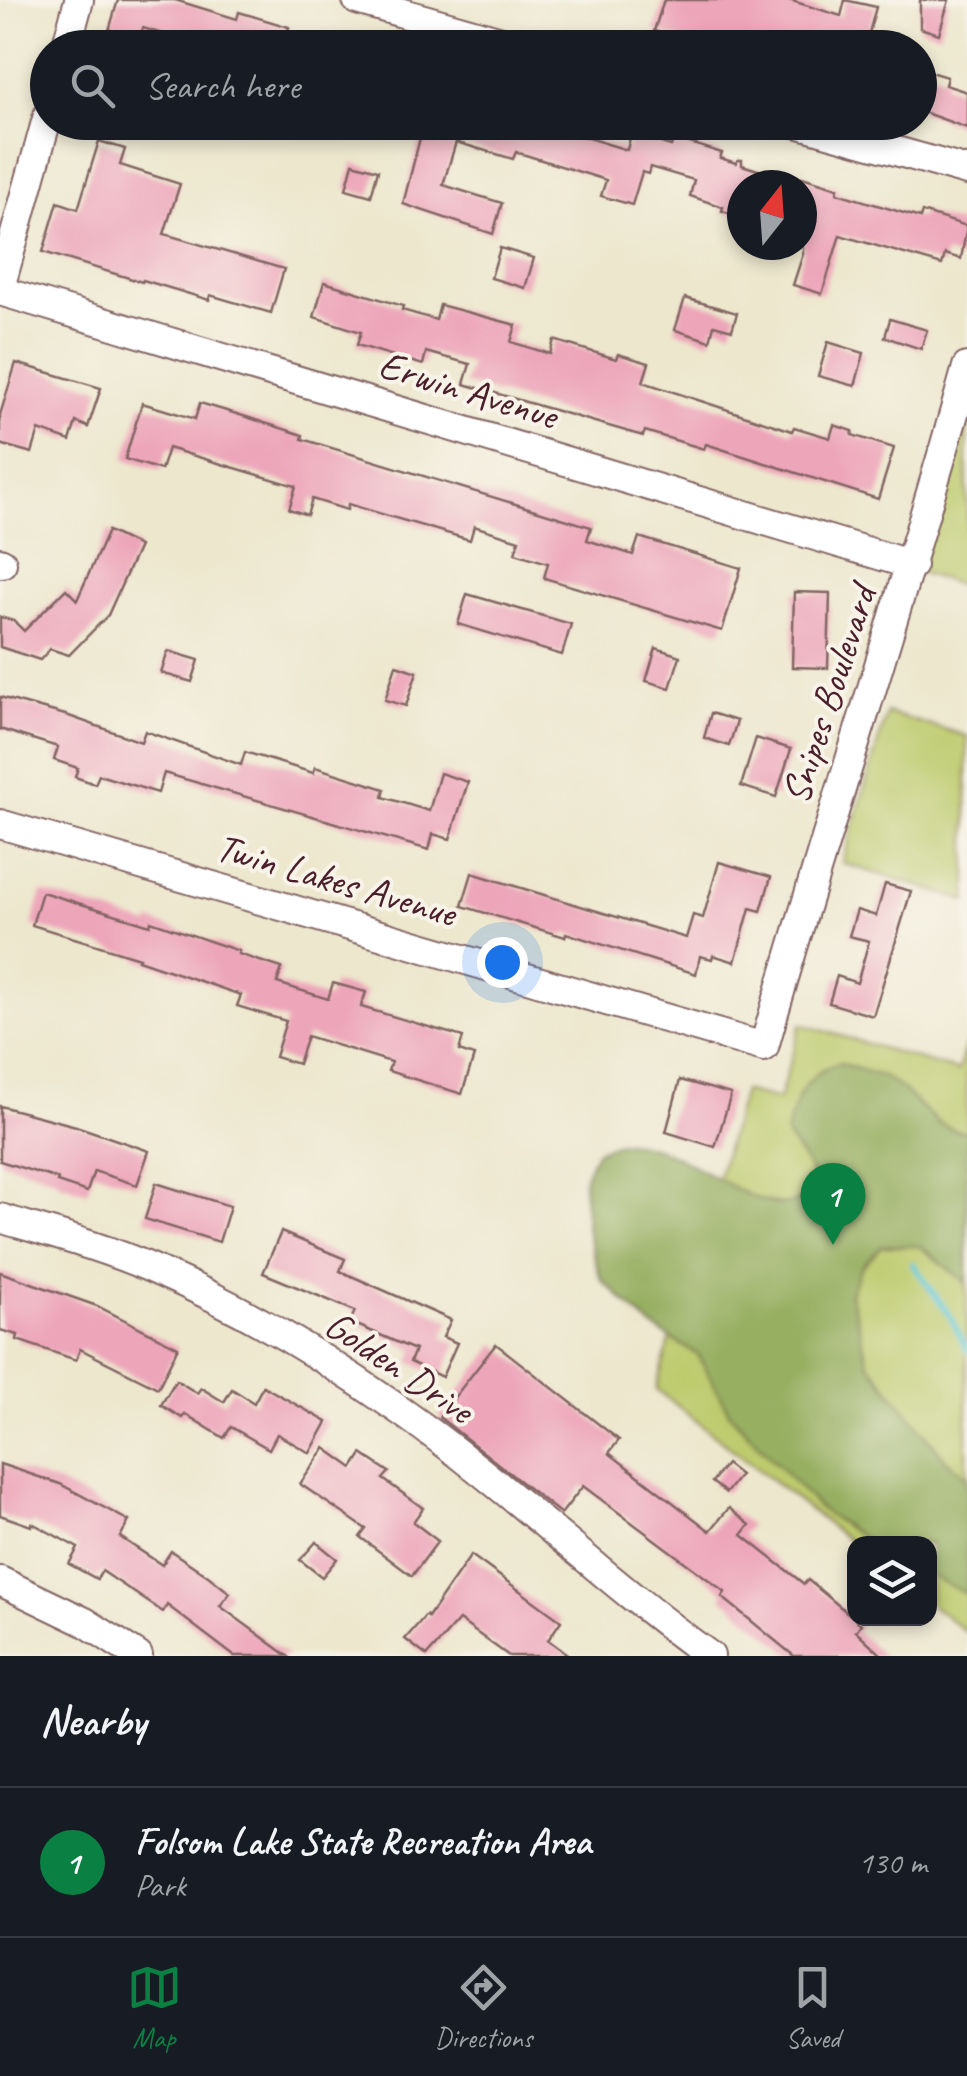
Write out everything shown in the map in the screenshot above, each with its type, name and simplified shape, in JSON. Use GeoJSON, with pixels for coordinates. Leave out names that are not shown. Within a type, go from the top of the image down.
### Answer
{"type":"FeatureCollection","features":[{"type":"Feature","properties":{"kind":"street"},"geometry":{"type":"LineString","coordinates":[[71,30],[79,0]]}},
{"type":"Feature","properties":{"kind":"street"},"geometry":{"type":"LineString","coordinates":[[357,0],[463,30]]}},
{"type":"Feature","properties":{"kind":"street"},"geometry":{"type":"LineString","coordinates":[[0,290],[41,140]]}},
{"type":"Feature","properties":{"kind":"street"},"geometry":{"type":"LineString","coordinates":[[856,140],[967,172]]}},
{"type":"Feature","properties":{"kind":"street","name":"Erwin Avenue"},"geometry":{"type":"LineString","coordinates":[[0,290],[912,565]]}},
{"type":"Feature","properties":{"kind":"street","name":"Snipes Boulevard"},"geometry":{"type":"LineString","coordinates":[[764,1047],[846,766],[912,565],[967,368]]}},
{"type":"Feature","properties":{"kind":"street","name":"Twin Lakes Avenue"},"geometry":{"type":"LineString","coordinates":[[0,824],[764,1047]]}},
{"type":"Feature","properties":{"kind":"street","name":"Golden Drive"},"geometry":{"type":"LineString","coordinates":[[0,1218],[149,1267],[339,1369],[471,1464],[649,1612],[710,1656]]}},
{"type":"Feature","properties":{"kind":"street"},"geometry":{"type":"LineString","coordinates":[[0,1580],[85,1622],[138,1656]]}},
{"type":"Feature","properties":{"kind":"green space"},"geometry":{"type":"Polygon","coordinates":[[[963,421],[967,422],[967,587],[918,572],[963,421]]]}},
{"type":"Feature","properties":{"kind":"green space"},"geometry":{"type":"Polygon","coordinates":[[[887,713],[967,736],[967,901],[842,863],[887,713]]]}},
{"type":"Feature","properties":{"kind":"green space"},"geometry":{"type":"Polygon","coordinates":[[[801,1024],[958,1071],[967,1042],[967,1633],[937,1609],[937,1536],[847,1536],[847,1539],[656,1389],[743,1091],[779,1100],[801,1024]]]}},
{"type":"Feature","properties":{"kind":"green space"},"geometry":{"type":"Polygon","coordinates":[[[840,1063],[887,1079],[942,1124],[967,1132],[967,1284],[920,1246],[882,1246],[861,1267],[850,1293],[868,1362],[945,1459],[967,1477],[967,1594],[937,1579],[937,1536],[860,1536],[820,1509],[730,1414],[698,1355],[651,1326],[601,1279],[587,1232],[583,1181],[596,1151],[622,1142],[648,1145],[669,1153],[771,1203],[788,1204],[811,1196],[810,1170],[786,1134],[803,1090],[828,1068],[840,1063]]]}},
{"type":"Feature","properties":{"kind":"building"},"geometry":{"type":"Polygon","coordinates":[[[118,0],[175,0],[237,19],[239,12],[289,27],[288,30],[109,30],[118,0]]]}},
{"type":"Feature","properties":{"kind":"building"},"geometry":{"type":"Polygon","coordinates":[[[664,0],[789,0],[841,16],[845,0],[876,7],[870,30],[654,30],[664,0]]]}},
{"type":"Feature","properties":{"kind":"building"},"geometry":{"type":"Polygon","coordinates":[[[920,0],[949,0],[939,34],[937,30],[920,28],[920,0]]]}},
{"type":"Feature","properties":{"kind":"building"},"geometry":{"type":"Polygon","coordinates":[[[937,74],[947,77],[945,85],[967,92],[967,128],[937,117],[937,74]]]}},
{"type":"Feature","properties":{"kind":"building"},"geometry":{"type":"Polygon","coordinates":[[[419,140],[594,140],[627,150],[630,140],[651,140],[671,146],[673,140],[680,140],[722,153],[720,158],[736,163],[742,160],[742,165],[758,170],[727,170],[727,212],[722,211],[723,207],[690,196],[694,180],[650,167],[648,174],[642,172],[632,205],[601,196],[606,180],[516,152],[513,159],[456,142],[443,185],[502,203],[493,234],[403,204],[419,140]]]}},
{"type":"Feature","properties":{"kind":"building"},"geometry":{"type":"Polygon","coordinates":[[[99,141],[125,149],[120,165],[180,184],[164,234],[284,269],[271,313],[210,295],[209,300],[43,252],[58,202],[78,209],[99,141]]]}},
{"type":"Feature","properties":{"kind":"building"},"geometry":{"type":"Polygon","coordinates":[[[353,163],[378,170],[371,196],[346,189],[353,163]]]}},
{"type":"Feature","properties":{"kind":"building"},"geometry":{"type":"Polygon","coordinates":[[[817,182],[838,188],[837,193],[920,218],[922,212],[967,226],[961,259],[945,254],[942,265],[840,235],[822,294],[793,285],[801,260],[817,260],[817,182]]]}},
{"type":"Feature","properties":{"kind":"building"},"geometry":{"type":"Polygon","coordinates":[[[500,248],[534,258],[525,288],[491,278],[500,248]]]}},
{"type":"Feature","properties":{"kind":"building"},"geometry":{"type":"Polygon","coordinates":[[[324,282],[436,320],[440,305],[516,325],[511,342],[550,354],[554,340],[616,359],[618,354],[649,363],[643,382],[792,431],[794,427],[830,438],[834,425],[853,431],[852,435],[894,448],[878,499],[706,444],[704,449],[645,431],[643,436],[464,384],[470,364],[426,352],[423,365],[357,345],[361,332],[314,317],[324,282]]]}},
{"type":"Feature","properties":{"kind":"building"},"geometry":{"type":"Polygon","coordinates":[[[685,298],[737,313],[732,330],[714,325],[710,341],[675,330],[685,298]]]}},
{"type":"Feature","properties":{"kind":"building"},"geometry":{"type":"Polygon","coordinates":[[[890,319],[927,330],[921,349],[885,337],[890,319]]]}},
{"type":"Feature","properties":{"kind":"building"},"geometry":{"type":"Polygon","coordinates":[[[828,342],[864,353],[855,386],[818,376],[828,342]]]}},
{"type":"Feature","properties":{"kind":"building"},"geometry":{"type":"Polygon","coordinates":[[[16,363],[101,388],[88,427],[76,422],[70,441],[39,430],[32,453],[0,444],[0,415],[16,363]]]}},
{"type":"Feature","properties":{"kind":"building"},"geometry":{"type":"Polygon","coordinates":[[[142,403],[195,419],[200,403],[240,415],[303,435],[302,439],[591,527],[587,540],[633,555],[639,537],[741,568],[722,631],[544,578],[548,563],[515,553],[519,540],[474,526],[470,540],[348,504],[347,510],[312,499],[307,515],[289,509],[296,486],[168,448],[161,470],[125,459],[142,403]]]}},
{"type":"Feature","properties":{"kind":"building"},"geometry":{"type":"Polygon","coordinates":[[[108,531],[139,546],[108,615],[69,655],[50,649],[40,660],[0,647],[0,617],[14,621],[24,631],[66,589],[77,600],[108,531]]]}},
{"type":"Feature","properties":{"kind":"building"},"geometry":{"type":"Polygon","coordinates":[[[794,592],[830,593],[828,668],[792,667],[794,592]]]}},
{"type":"Feature","properties":{"kind":"building"},"geometry":{"type":"Polygon","coordinates":[[[467,594],[571,624],[562,655],[458,624],[467,594]]]}},
{"type":"Feature","properties":{"kind":"building"},"geometry":{"type":"Polygon","coordinates":[[[656,648],[680,656],[670,688],[646,681],[656,648]]]}},
{"type":"Feature","properties":{"kind":"building"},"geometry":{"type":"Polygon","coordinates":[[[168,651],[199,660],[192,682],[161,673],[168,651]]]}},
{"type":"Feature","properties":{"kind":"building"},"geometry":{"type":"Polygon","coordinates":[[[396,665],[417,672],[406,706],[385,700],[396,665]]]}},
{"type":"Feature","properties":{"kind":"building"},"geometry":{"type":"Polygon","coordinates":[[[0,697],[141,742],[145,731],[241,765],[245,752],[313,773],[315,767],[385,789],[383,797],[429,811],[440,773],[468,782],[450,839],[433,834],[429,850],[164,773],[158,793],[99,775],[95,784],[75,777],[78,768],[54,760],[58,747],[0,729],[0,697]]]}},
{"type":"Feature","properties":{"kind":"building"},"geometry":{"type":"Polygon","coordinates":[[[711,713],[737,721],[729,746],[704,738],[711,713]]]}},
{"type":"Feature","properties":{"kind":"building"},"geometry":{"type":"Polygon","coordinates":[[[756,738],[791,749],[776,797],[741,786],[756,738]]]}},
{"type":"Feature","properties":{"kind":"building"},"geometry":{"type":"Polygon","coordinates":[[[719,862],[771,877],[761,911],[750,908],[735,962],[713,955],[712,959],[700,956],[696,974],[566,933],[565,937],[462,906],[472,873],[686,938],[693,915],[703,918],[719,862]]]}},
{"type":"Feature","properties":{"kind":"building"},"geometry":{"type":"Polygon","coordinates":[[[885,884],[911,891],[873,1016],[829,1003],[837,976],[857,983],[869,941],[849,936],[857,910],[876,916],[885,884]]]}},
{"type":"Feature","properties":{"kind":"building"},"geometry":{"type":"Polygon","coordinates":[[[42,892],[150,925],[151,921],[239,951],[238,954],[282,968],[277,983],[328,999],[333,983],[366,992],[361,1007],[463,1037],[459,1051],[474,1056],[462,1094],[388,1071],[391,1062],[307,1036],[298,1064],[275,1057],[286,1021],[237,1006],[241,995],[32,925],[42,892]]]}},
{"type":"Feature","properties":{"kind":"building"},"geometry":{"type":"Polygon","coordinates":[[[680,1080],[731,1094],[715,1147],[666,1132],[680,1080]]]}},
{"type":"Feature","properties":{"kind":"building"},"geometry":{"type":"Polygon","coordinates":[[[0,1106],[149,1151],[137,1185],[94,1171],[87,1192],[0,1161],[0,1106]]]}},
{"type":"Feature","properties":{"kind":"building"},"geometry":{"type":"Polygon","coordinates":[[[156,1183],[230,1206],[219,1242],[145,1219],[156,1183]]]}},
{"type":"Feature","properties":{"kind":"building"},"geometry":{"type":"Polygon","coordinates":[[[281,1232],[345,1259],[340,1271],[451,1320],[443,1337],[457,1343],[442,1377],[410,1362],[415,1350],[350,1322],[355,1311],[263,1273],[281,1232]]]}},
{"type":"Feature","properties":{"kind":"building"},"geometry":{"type":"Polygon","coordinates":[[[0,1272],[97,1306],[178,1347],[158,1388],[80,1349],[76,1360],[17,1340],[18,1335],[0,1330],[0,1272]]]}},
{"type":"Feature","properties":{"kind":"building"},"geometry":{"type":"Polygon","coordinates":[[[496,1344],[619,1440],[609,1453],[710,1531],[729,1508],[750,1525],[742,1535],[847,1612],[847,1626],[860,1626],[856,1631],[883,1656],[794,1656],[722,1597],[725,1592],[583,1486],[561,1514],[439,1417],[496,1344]]]}},
{"type":"Feature","properties":{"kind":"building"},"geometry":{"type":"Polygon","coordinates":[[[176,1380],[197,1393],[201,1388],[224,1402],[232,1389],[254,1403],[263,1386],[327,1422],[310,1453],[277,1434],[269,1449],[231,1427],[224,1438],[185,1414],[182,1418],[161,1405],[176,1380]]]}},
{"type":"Feature","properties":{"kind":"building"},"geometry":{"type":"Polygon","coordinates":[[[325,1448],[353,1468],[362,1454],[389,1472],[383,1479],[423,1508],[413,1522],[438,1541],[412,1576],[360,1537],[366,1529],[300,1484],[325,1448]]]}},
{"type":"Feature","properties":{"kind":"building"},"geometry":{"type":"Polygon","coordinates":[[[0,1464],[60,1484],[129,1521],[120,1537],[162,1565],[171,1551],[208,1576],[230,1593],[220,1606],[288,1656],[234,1656],[167,1605],[163,1612],[102,1571],[97,1579],[69,1564],[78,1548],[32,1523],[31,1526],[0,1515],[0,1464]]]}},
{"type":"Feature","properties":{"kind":"building"},"geometry":{"type":"Polygon","coordinates":[[[726,1464],[740,1475],[726,1493],[712,1482],[726,1464]]]}},
{"type":"Feature","properties":{"kind":"building"},"geometry":{"type":"Polygon","coordinates":[[[316,1542],[337,1559],[322,1577],[300,1560],[316,1542]]]}},
{"type":"Feature","properties":{"kind":"building"},"geometry":{"type":"Polygon","coordinates":[[[471,1555],[561,1621],[548,1640],[570,1656],[509,1656],[459,1620],[427,1656],[405,1639],[428,1617],[471,1555]]]}},
{"type":"Feature","properties":{"kind":"waterway"},"geometry":{"type":"LineString","coordinates":[[913,1264],[950,1316],[967,1350]]}},
{"type":"Feature","properties":{"kind":"place","name":"Folsom Lake State Recreation Area"},"geometry":{"type":"Point","coordinates":[833,1245]}}]}
